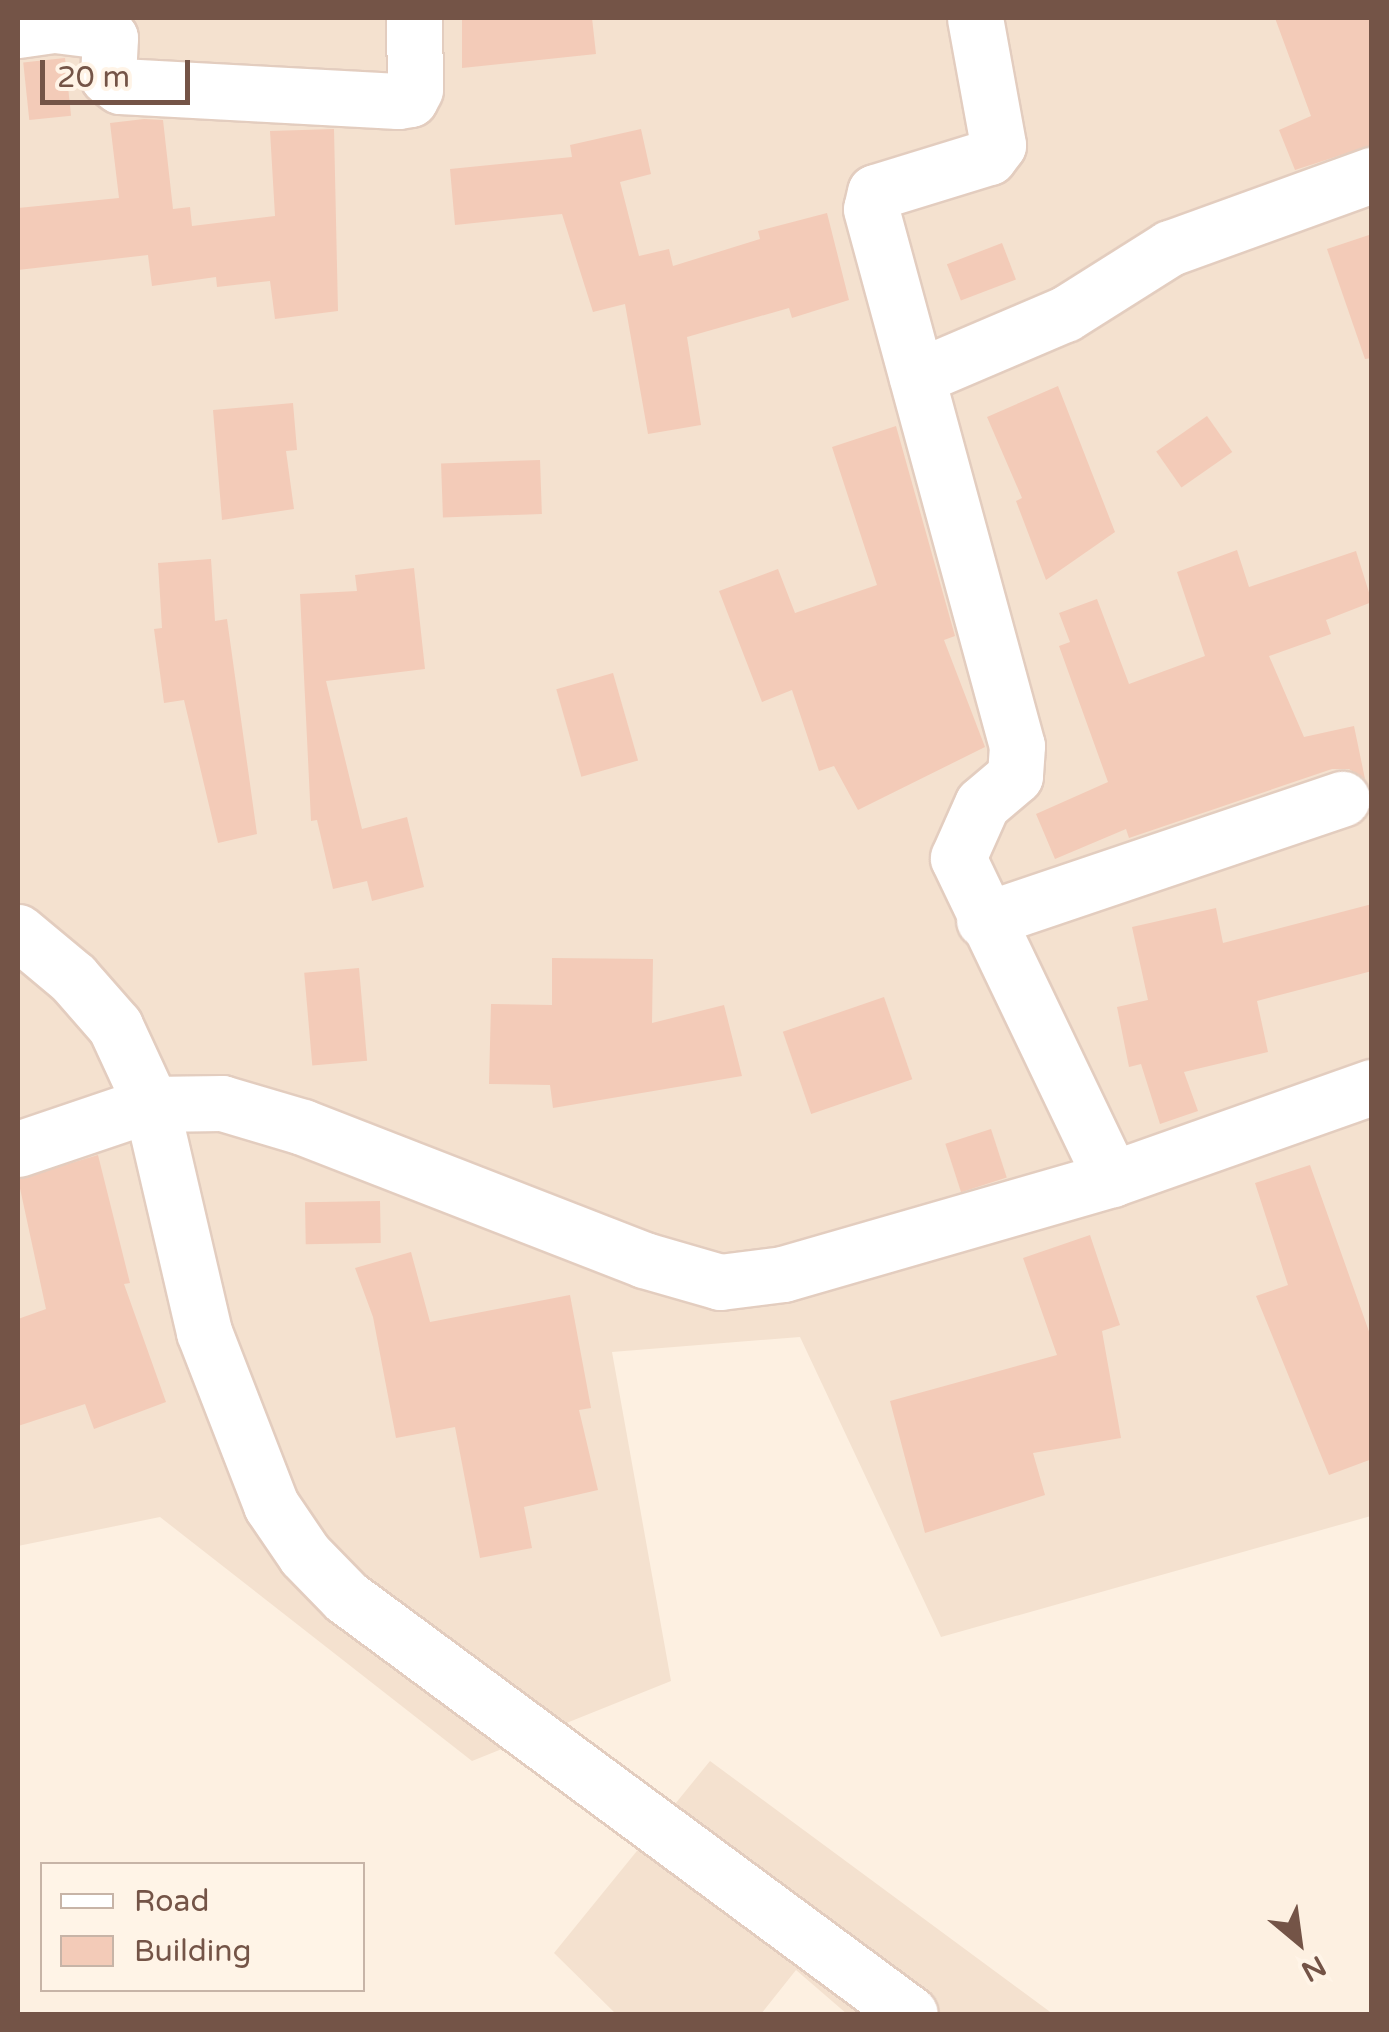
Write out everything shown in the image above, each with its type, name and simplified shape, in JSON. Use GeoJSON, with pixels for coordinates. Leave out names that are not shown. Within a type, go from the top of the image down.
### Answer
{"type":"FeatureCollection","features":[{"type":"Feature","properties":{"kind":"street"},"geometry":{"type":"LineString","coordinates":[[18,30],[55,25],[108,33],[108,76],[120,86],[398,101],[410,99],[416,88],[414,18]]}},
{"type":"Feature","properties":{"kind":"street"},"geometry":{"type":"LineString","coordinates":[[975,18],[998,145],[989,157],[874,192],[871,209],[1017,746],[1015,776],[982,804],[958,858],[984,920],[1112,1178]]}},
{"type":"Feature","properties":{"kind":"street"},"geometry":{"type":"LineString","coordinates":[[917,378],[1065,314],[1170,248],[1372,175]]}},
{"type":"Feature","properties":{"kind":"street"},"geometry":{"type":"LineString","coordinates":[[984,920],[1342,799]]}},
{"type":"Feature","properties":{"kind":"street"},"geometry":{"type":"LineString","coordinates":[[18,932],[73,978],[115,1026],[150,1104],[204,1332],[271,1505],[305,1555],[346,1597],[910,2014]]}},
{"type":"Feature","properties":{"kind":"street"},"geometry":{"type":"LineString","coordinates":[[18,1150],[150,1104],[222,1103],[303,1128],[644,1260],[720,1282],[782,1274],[1112,1178],[1372,1087]]}},
{"type":"Feature","properties":{"kind":"shaded area"},"geometry":{"type":"Polygon","coordinates":[[[18,18],[1371,18],[1371,1516],[941,1637],[800,1337],[612,1352],[671,1681],[472,1761],[160,1517],[18,1546],[18,18]]]}},
{"type":"Feature","properties":{"kind":"shaded area"},"geometry":{"type":"Polygon","coordinates":[[[710,1761],[1053,2014],[847,2014],[796,1970],[761,2014],[616,2014],[554,1953],[710,1761]]]}},
{"type":"Feature","properties":{"kind":"building"},"geometry":{"type":"Polygon","coordinates":[[[462,18],[592,18],[596,54],[462,68],[462,18]]]}},
{"type":"Feature","properties":{"kind":"building"},"geometry":{"type":"Polygon","coordinates":[[[1275,18],[1372,18],[1372,145],[1295,170],[1279,130],[1311,116],[1275,18]]]}},
{"type":"Feature","properties":{"kind":"building"},"geometry":{"type":"Polygon","coordinates":[[[65,58],[71,116],[29,120],[23,62],[65,58]]]}},
{"type":"Feature","properties":{"kind":"building"},"geometry":{"type":"Polygon","coordinates":[[[163,120],[173,209],[190,207],[192,226],[275,216],[270,131],[334,129],[338,311],[275,319],[270,281],[217,287],[216,277],[152,286],[148,255],[18,270],[18,208],[119,198],[110,123],[163,120]]]}},
{"type":"Feature","properties":{"kind":"building"},"geometry":{"type":"Polygon","coordinates":[[[641,129],[651,174],[620,182],[639,256],[669,249],[673,266],[760,239],[758,231],[827,213],[849,300],[792,318],[789,308],[687,337],[701,425],[648,434],[625,304],[593,312],[562,214],[455,225],[450,169],[572,157],[570,145],[641,129]]]}},
{"type":"Feature","properties":{"kind":"building"},"geometry":{"type":"Polygon","coordinates":[[[1372,234],[1372,358],[1365,359],[1327,249],[1372,234]]]}},
{"type":"Feature","properties":{"kind":"building"},"geometry":{"type":"Polygon","coordinates":[[[1002,243],[1016,279],[961,301],[947,264],[1002,243]]]}},
{"type":"Feature","properties":{"kind":"building"},"geometry":{"type":"Polygon","coordinates":[[[1058,386],[1115,532],[1046,580],[1016,501],[1022,498],[987,417],[1058,386]]]}},
{"type":"Feature","properties":{"kind":"building"},"geometry":{"type":"Polygon","coordinates":[[[293,403],[297,450],[286,451],[294,509],[222,520],[213,410],[293,403]]]}},
{"type":"Feature","properties":{"kind":"building"},"geometry":{"type":"Polygon","coordinates":[[[1207,416],[1232,452],[1181,488],[1156,452],[1207,416]]]}},
{"type":"Feature","properties":{"kind":"building"},"geometry":{"type":"Polygon","coordinates":[[[896,426],[955,636],[944,640],[985,747],[858,810],[834,766],[819,771],[792,690],[762,702],[719,591],[778,569],[795,613],[877,585],[832,447],[896,426]]]}},
{"type":"Feature","properties":{"kind":"building"},"geometry":{"type":"Polygon","coordinates":[[[540,460],[542,514],[443,517],[441,463],[540,460]]]}},
{"type":"Feature","properties":{"kind":"building"},"geometry":{"type":"Polygon","coordinates":[[[1237,550],[1249,587],[1356,551],[1372,602],[1326,620],[1331,634],[1269,656],[1304,737],[1354,726],[1365,779],[1349,769],[1332,769],[1129,838],[1126,829],[1055,859],[1036,814],[1108,782],[1059,646],[1070,642],[1059,613],[1097,599],[1129,684],[1205,656],[1177,572],[1237,550]]]}},
{"type":"Feature","properties":{"kind":"building"},"geometry":{"type":"Polygon","coordinates":[[[211,559],[215,621],[227,619],[257,834],[218,843],[184,700],[164,703],[154,629],[162,628],[158,563],[211,559]]]}},
{"type":"Feature","properties":{"kind":"building"},"geometry":{"type":"Polygon","coordinates":[[[414,568],[425,669],[326,681],[362,829],[407,817],[424,887],[372,901],[367,881],[333,889],[317,820],[311,821],[300,594],[357,591],[355,575],[414,568]]]}},
{"type":"Feature","properties":{"kind":"building"},"geometry":{"type":"Polygon","coordinates":[[[613,673],[638,760],[581,777],[556,689],[613,673]]]}},
{"type":"Feature","properties":{"kind":"building"},"geometry":{"type":"Polygon","coordinates":[[[1372,904],[1372,971],[1257,1001],[1268,1052],[1184,1072],[1198,1111],[1160,1124],[1141,1064],[1129,1067],[1117,1007],[1148,1000],[1132,927],[1216,908],[1223,943],[1372,904]]]}},
{"type":"Feature","properties":{"kind":"building"},"geometry":{"type":"Polygon","coordinates":[[[552,958],[653,959],[652,1023],[724,1005],[742,1076],[553,1108],[550,1085],[489,1084],[491,1004],[552,1005],[552,958]]]}},
{"type":"Feature","properties":{"kind":"building"},"geometry":{"type":"Polygon","coordinates":[[[359,968],[367,1061],[312,1065],[304,973],[359,968]]]}},
{"type":"Feature","properties":{"kind":"building"},"geometry":{"type":"Polygon","coordinates":[[[884,997],[912,1079],[811,1114],[783,1032],[884,997]]]}},
{"type":"Feature","properties":{"kind":"building"},"geometry":{"type":"Polygon","coordinates":[[[991,1129],[1007,1178],[961,1192],[945,1144],[991,1129]]]}},
{"type":"Feature","properties":{"kind":"building"},"geometry":{"type":"Polygon","coordinates":[[[98,1155],[130,1283],[124,1284],[166,1402],[94,1429],[85,1404],[18,1426],[18,1319],[46,1309],[18,1179],[98,1155]]]}},
{"type":"Feature","properties":{"kind":"building"},"geometry":{"type":"Polygon","coordinates":[[[1310,1165],[1372,1340],[1372,1459],[1329,1475],[1256,1296],[1288,1285],[1255,1183],[1310,1165]]]}},
{"type":"Feature","properties":{"kind":"building"},"geometry":{"type":"Polygon","coordinates":[[[380,1201],[381,1243],[306,1244],[305,1202],[380,1201]]]}},
{"type":"Feature","properties":{"kind":"building"},"geometry":{"type":"Polygon","coordinates":[[[1090,1235],[1120,1325],[1102,1331],[1121,1438],[1033,1453],[1045,1495],[925,1533],[890,1401],[1057,1355],[1023,1258],[1090,1235]]]}},
{"type":"Feature","properties":{"kind":"building"},"geometry":{"type":"Polygon","coordinates":[[[411,1252],[430,1322],[570,1295],[591,1408],[579,1410],[598,1490],[524,1507],[532,1548],[480,1558],[455,1427],[396,1438],[373,1317],[355,1268],[411,1252]]]}}]}
